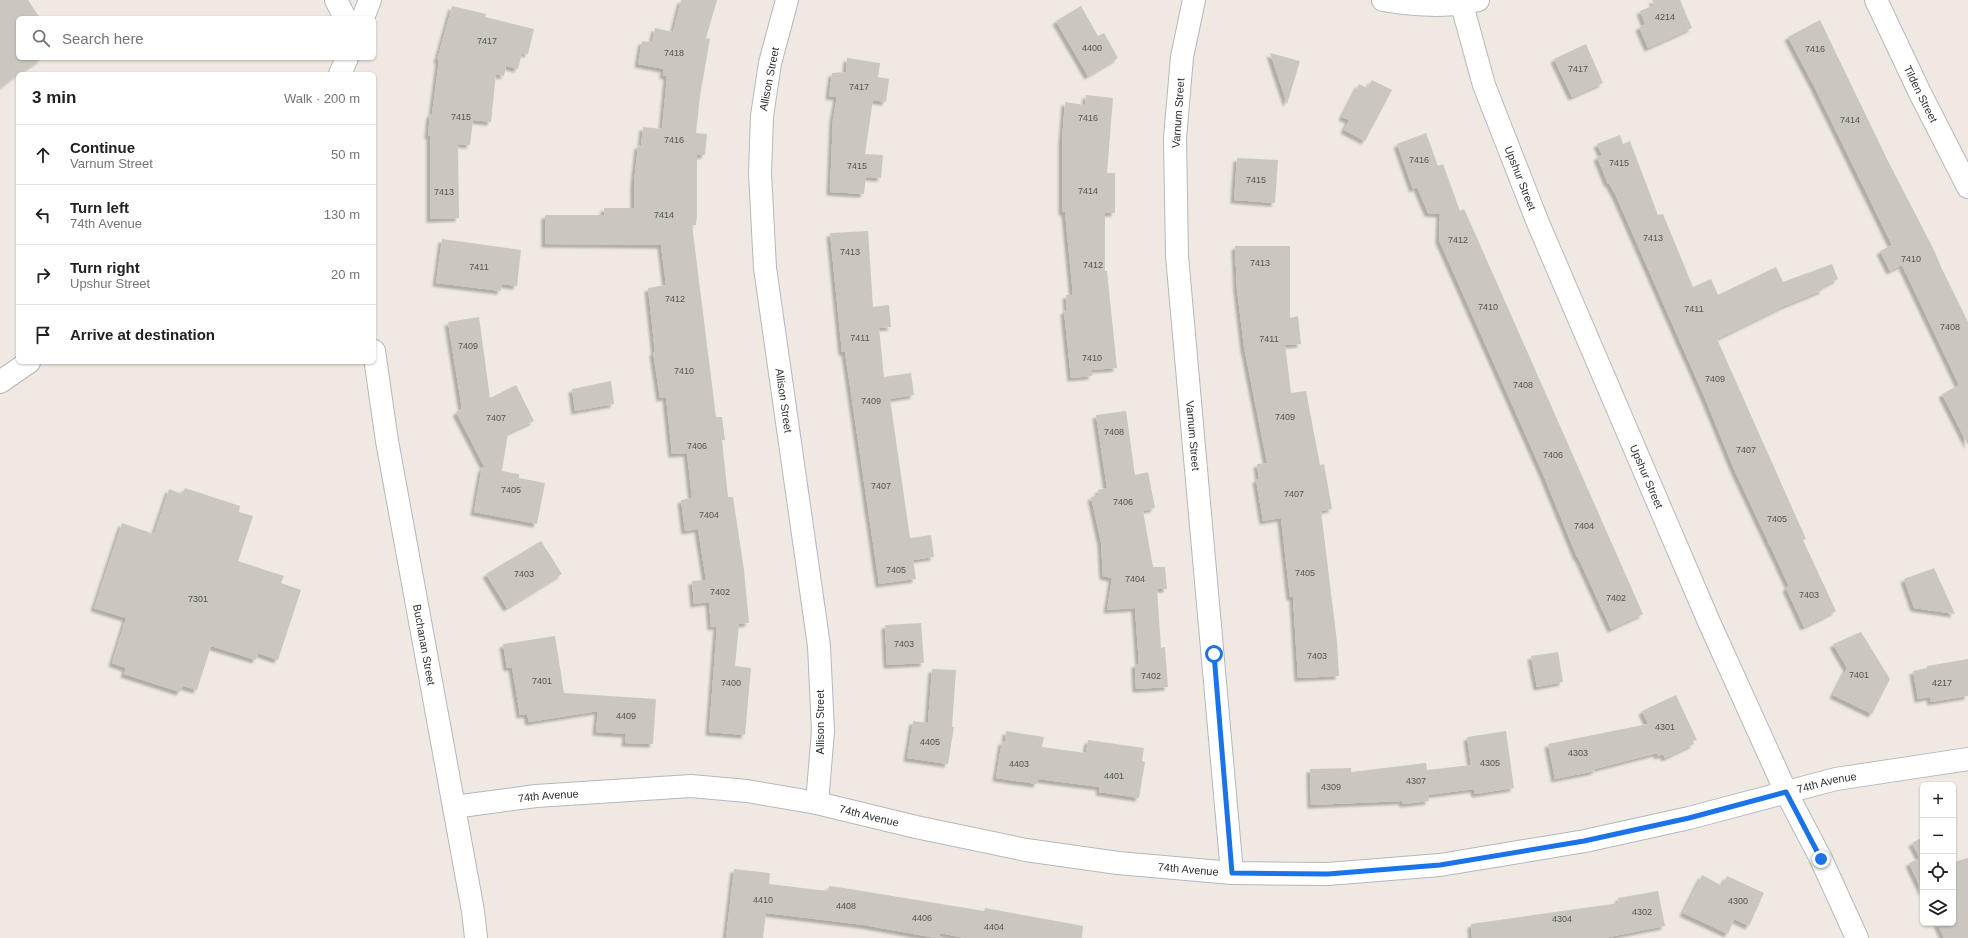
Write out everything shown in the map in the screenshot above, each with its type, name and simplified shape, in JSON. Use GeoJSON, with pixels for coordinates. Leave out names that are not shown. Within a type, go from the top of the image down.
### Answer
{"type":"FeatureCollection","features":[{"type":"Feature","properties":{"kind":"street"},"geometry":{"type":"LineString","coordinates":[[336,0],[344,16]]}},
{"type":"Feature","properties":{"kind":"street"},"geometry":{"type":"LineString","coordinates":[[364,16],[370,0]]}},
{"type":"Feature","properties":{"kind":"street","name":"Allison Street"},"geometry":{"type":"LineString","coordinates":[[788,0],[770,63],[762,116],[760,173],[765,268],[819,646],[822,731],[817,803]]}},
{"type":"Feature","properties":{"kind":"street","name":"Varnum Street"},"geometry":{"type":"LineString","coordinates":[[1194,0],[1182,57],[1175,138],[1177,256],[1232,873]]}},
{"type":"Feature","properties":{"kind":"street"},"geometry":{"type":"LineString","coordinates":[[1383,0],[1398,3],[1470,2]]}},
{"type":"Feature","properties":{"kind":"street","name":"Tilden Street"},"geometry":{"type":"LineString","coordinates":[[1876,0],[1920,93],[1968,187]]}},
{"type":"Feature","properties":{"kind":"street","name":"Upshur Street"},"geometry":{"type":"LineString","coordinates":[[1470,2],[1484,85],[1538,223],[1706,615],[1786,792],[1821,859],[1857,938]]}},
{"type":"Feature","properties":{"kind":"street"},"geometry":{"type":"LineString","coordinates":[[341,72],[346,60]]}},
{"type":"Feature","properties":{"kind":"street"},"geometry":{"type":"LineString","coordinates":[[354,72],[355,60]]}},
{"type":"Feature","properties":{"kind":"street"},"geometry":{"type":"LineString","coordinates":[[0,382],[26,364]]}},
{"type":"Feature","properties":{"kind":"street","name":"Buchanan Street"},"geometry":{"type":"LineString","coordinates":[[376,364],[387,441],[473,910],[476,938]]}},
{"type":"Feature","properties":{"kind":"street","name":"74th Avenue"},"geometry":{"type":"LineString","coordinates":[[454,807],[536,796],[691,786],[747,791],[817,803],[916,827],[1026,850],[1118,863],[1232,873],[1328,874],[1440,865],[1584,841],[1689,818],[1836,779],[1968,759]]}},
{"type":"Feature","properties":{"kind":"building"},"geometry":{"type":"Polygon","coordinates":[[[0,0],[28,0],[39,16],[16,16],[16,60],[40,60],[21,72],[16,72],[16,76],[0,88],[0,0]]]}},
{"type":"Feature","properties":{"kind":"building"},"geometry":{"type":"Polygon","coordinates":[[[681,0],[717,0],[706,38],[710,39],[700,96],[696,133],[707,134],[705,155],[697,155],[697,215],[696,225],[692,225],[716,417],[722,417],[725,440],[722,440],[728,497],[733,497],[744,570],[749,623],[739,624],[735,666],[751,668],[745,735],[709,732],[717,626],[711,627],[709,602],[694,604],[692,581],[706,580],[698,529],[685,531],[681,500],[692,498],[687,453],[672,454],[666,397],[660,398],[653,352],[655,352],[648,288],[666,285],[661,245],[545,244],[545,215],[604,215],[604,208],[634,208],[634,183],[638,145],[641,146],[643,127],[662,129],[667,76],[663,75],[664,69],[638,64],[642,41],[652,42],[655,28],[673,32],[681,0]]]}},
{"type":"Feature","properties":{"kind":"building"},"geometry":{"type":"Polygon","coordinates":[[[1652,0],[1680,0],[1692,28],[1648,48],[1639,27],[1645,24],[1640,11],[1655,5],[1652,0]]]}},
{"type":"Feature","properties":{"kind":"building"},"geometry":{"type":"Polygon","coordinates":[[[452,6],[486,14],[485,17],[534,29],[528,54],[522,53],[518,69],[506,66],[504,76],[496,74],[491,122],[473,120],[470,145],[458,144],[459,218],[430,219],[430,136],[428,136],[430,114],[432,114],[439,60],[437,60],[452,6]]]}},
{"type":"Feature","properties":{"kind":"building"},"geometry":{"type":"Polygon","coordinates":[[[1081,6],[1098,36],[1104,33],[1118,58],[1088,76],[1056,21],[1081,6]]]}},
{"type":"Feature","properties":{"kind":"building"},"geometry":{"type":"Polygon","coordinates":[[[1820,20],[1968,322],[1968,445],[1942,394],[1959,385],[1902,265],[1890,271],[1880,251],[1892,245],[1814,86],[1788,37],[1820,20]]]}},
{"type":"Feature","properties":{"kind":"building"},"geometry":{"type":"Polygon","coordinates":[[[1586,44],[1603,83],[1572,97],[1554,59],[1586,44]]]}},
{"type":"Feature","properties":{"kind":"building"},"geometry":{"type":"Polygon","coordinates":[[[1270,53],[1300,61],[1287,104],[1270,53]]]}},
{"type":"Feature","properties":{"kind":"building"},"geometry":{"type":"Polygon","coordinates":[[[847,58],[880,63],[878,77],[889,79],[886,102],[873,100],[865,154],[883,155],[881,178],[866,177],[864,194],[830,192],[833,119],[837,97],[829,96],[832,73],[846,72],[847,58]]]}},
{"type":"Feature","properties":{"kind":"building"},"geometry":{"type":"Polygon","coordinates":[[[1372,80],[1392,90],[1365,141],[1344,130],[1349,120],[1342,117],[1359,84],[1367,88],[1372,80]]]}},
{"type":"Feature","properties":{"kind":"building"},"geometry":{"type":"Polygon","coordinates":[[[1086,95],[1113,98],[1107,173],[1115,173],[1115,213],[1105,213],[1105,271],[1107,271],[1117,368],[1092,370],[1092,376],[1071,378],[1064,311],[1067,310],[1066,295],[1073,295],[1065,212],[1062,212],[1062,141],[1065,102],[1085,105],[1086,95]]]}},
{"type":"Feature","properties":{"kind":"building"},"geometry":{"type":"Polygon","coordinates":[[[1426,133],[1438,166],[1443,164],[1460,211],[1464,209],[1470,222],[1643,614],[1611,629],[1577,557],[1543,474],[1439,240],[1440,214],[1428,213],[1417,187],[1413,189],[1397,144],[1426,133]]]}},
{"type":"Feature","properties":{"kind":"building"},"geometry":{"type":"Polygon","coordinates":[[[1620,135],[1623,144],[1630,141],[1658,215],[1663,214],[1693,287],[1711,279],[1718,295],[1776,267],[1783,282],[1832,264],[1838,279],[1822,287],[1823,290],[1784,306],[1717,339],[1806,539],[1803,540],[1836,611],[1804,627],[1786,588],[1789,586],[1734,469],[1704,396],[1616,196],[1609,183],[1608,184],[1597,157],[1602,155],[1597,144],[1620,135]]]}},
{"type":"Feature","properties":{"kind":"building"},"geometry":{"type":"Polygon","coordinates":[[[1237,158],[1278,160],[1275,203],[1234,200],[1237,158]]]}},
{"type":"Feature","properties":{"kind":"building"},"geometry":{"type":"Polygon","coordinates":[[[868,231],[873,307],[889,305],[891,327],[879,328],[884,377],[911,373],[914,395],[890,399],[910,538],[931,535],[934,557],[913,560],[916,579],[879,584],[845,352],[842,352],[830,233],[868,231]]]}},
{"type":"Feature","properties":{"kind":"building"},"geometry":{"type":"Polygon","coordinates":[[[442,239],[521,250],[517,286],[502,284],[501,291],[436,283],[442,239]]]}},
{"type":"Feature","properties":{"kind":"building"},"geometry":{"type":"Polygon","coordinates":[[[1235,246],[1290,246],[1290,318],[1298,316],[1301,344],[1285,345],[1291,393],[1306,391],[1320,465],[1324,464],[1332,509],[1321,511],[1337,642],[1339,676],[1298,678],[1293,597],[1290,597],[1281,518],[1263,521],[1256,479],[1259,479],[1257,464],[1267,463],[1244,347],[1237,289],[1235,246]]]}},
{"type":"Feature","properties":{"kind":"building"},"geometry":{"type":"Polygon","coordinates":[[[479,317],[490,398],[516,385],[534,421],[508,433],[502,471],[519,474],[519,478],[545,483],[537,524],[474,512],[482,467],[485,468],[456,412],[462,409],[448,322],[479,317]]]}},
{"type":"Feature","properties":{"kind":"building"},"geometry":{"type":"Polygon","coordinates":[[[611,381],[614,404],[575,411],[572,389],[611,381]]]}},
{"type":"Feature","properties":{"kind":"building"},"geometry":{"type":"Polygon","coordinates":[[[1126,411],[1135,475],[1148,472],[1155,508],[1143,511],[1153,567],[1165,567],[1167,589],[1157,589],[1161,648],[1165,647],[1168,687],[1136,689],[1135,664],[1139,664],[1135,608],[1107,610],[1112,578],[1103,576],[1101,542],[1091,497],[1099,495],[1098,490],[1107,488],[1096,415],[1126,411]]]}},
{"type":"Feature","properties":{"kind":"building"},"geometry":{"type":"Polygon","coordinates":[[[185,488],[240,506],[239,512],[253,516],[238,561],[284,576],[281,583],[301,590],[278,660],[258,653],[256,660],[211,646],[197,690],[183,686],[180,692],[124,674],[126,668],[112,663],[126,618],[94,608],[122,523],[154,534],[169,489],[182,494],[185,488]]]}},
{"type":"Feature","properties":{"kind":"building"},"geometry":{"type":"Polygon","coordinates":[[[541,541],[562,574],[507,608],[486,574],[541,541]]]}},
{"type":"Feature","properties":{"kind":"building"},"geometry":{"type":"Polygon","coordinates":[[[1934,568],[1955,614],[1914,608],[1904,579],[1934,568]]]}},
{"type":"Feature","properties":{"kind":"building"},"geometry":{"type":"Polygon","coordinates":[[[921,623],[924,663],[887,665],[885,625],[921,623]]]}},
{"type":"Feature","properties":{"kind":"building"},"geometry":{"type":"Polygon","coordinates":[[[1861,632],[1890,679],[1872,714],[1833,695],[1847,668],[1833,644],[1861,632]]]}},
{"type":"Feature","properties":{"kind":"building"},"geometry":{"type":"Polygon","coordinates":[[[555,636],[564,693],[656,699],[653,744],[625,743],[626,734],[596,732],[598,711],[529,722],[527,714],[520,715],[512,667],[507,668],[503,644],[555,636]]]}},
{"type":"Feature","properties":{"kind":"building"},"geometry":{"type":"Polygon","coordinates":[[[1558,652],[1563,682],[1537,687],[1531,656],[1558,652]]]}},
{"type":"Feature","properties":{"kind":"building"},"geometry":{"type":"Polygon","coordinates":[[[1968,659],[1968,696],[1931,702],[1930,697],[1918,699],[1913,671],[1927,668],[1927,666],[1968,659]]]}},
{"type":"Feature","properties":{"kind":"building"},"geometry":{"type":"Polygon","coordinates":[[[932,669],[956,670],[952,727],[954,727],[948,764],[907,758],[913,721],[928,723],[932,669]]]}},
{"type":"Feature","properties":{"kind":"building"},"geometry":{"type":"Polygon","coordinates":[[[1676,695],[1697,740],[1693,741],[1694,744],[1665,758],[1663,754],[1658,756],[1657,753],[1595,769],[1595,771],[1555,779],[1548,744],[1648,724],[1642,711],[1676,695]]]}},
{"type":"Feature","properties":{"kind":"building"},"geometry":{"type":"Polygon","coordinates":[[[1006,731],[1044,737],[1042,747],[1086,753],[1088,740],[1144,748],[1142,761],[1145,762],[1139,798],[1099,792],[1100,787],[1038,779],[1037,784],[996,778],[1002,741],[1005,742],[1006,731]]]}},
{"type":"Feature","properties":{"kind":"building"},"geometry":{"type":"Polygon","coordinates":[[[1506,731],[1514,788],[1475,794],[1474,789],[1428,795],[1429,801],[1403,804],[1402,801],[1311,805],[1310,769],[1351,768],[1351,772],[1426,763],[1427,770],[1471,765],[1467,737],[1506,731]]]}},
{"type":"Feature","properties":{"kind":"building"},"geometry":{"type":"Polygon","coordinates":[[[1920,839],[1920,858],[1912,843],[1920,839]]]}},
{"type":"Feature","properties":{"kind":"building"},"geometry":{"type":"Polygon","coordinates":[[[1920,858],[1920,887],[1909,863],[1920,858]]]}},
{"type":"Feature","properties":{"kind":"building"},"geometry":{"type":"Polygon","coordinates":[[[1968,858],[1968,938],[1944,938],[1938,926],[1956,926],[1956,861],[1968,858]]]}},
{"type":"Feature","properties":{"kind":"building"},"geometry":{"type":"Polygon","coordinates":[[[734,869],[770,873],[769,884],[828,891],[829,886],[844,888],[984,911],[985,908],[1083,926],[1082,938],[965,938],[940,933],[940,938],[936,938],[864,925],[766,913],[763,938],[726,938],[734,869]]]}},
{"type":"Feature","properties":{"kind":"building"},"geometry":{"type":"Polygon","coordinates":[[[1702,875],[1722,886],[1727,876],[1764,893],[1749,926],[1734,919],[1728,934],[1683,913],[1702,875]]]}},
{"type":"Feature","properties":{"kind":"building"},"geometry":{"type":"Polygon","coordinates":[[[1658,891],[1665,926],[1604,938],[1472,938],[1471,924],[1619,903],[1618,898],[1658,891]]]}},
{"type":"Feature","properties":{"kind":"route"},"geometry":{"type":"LineString","coordinates":[[1214,654],[1232,873],[1328,874],[1440,865],[1584,841],[1689,818],[1786,792],[1821,859]]}}]}
